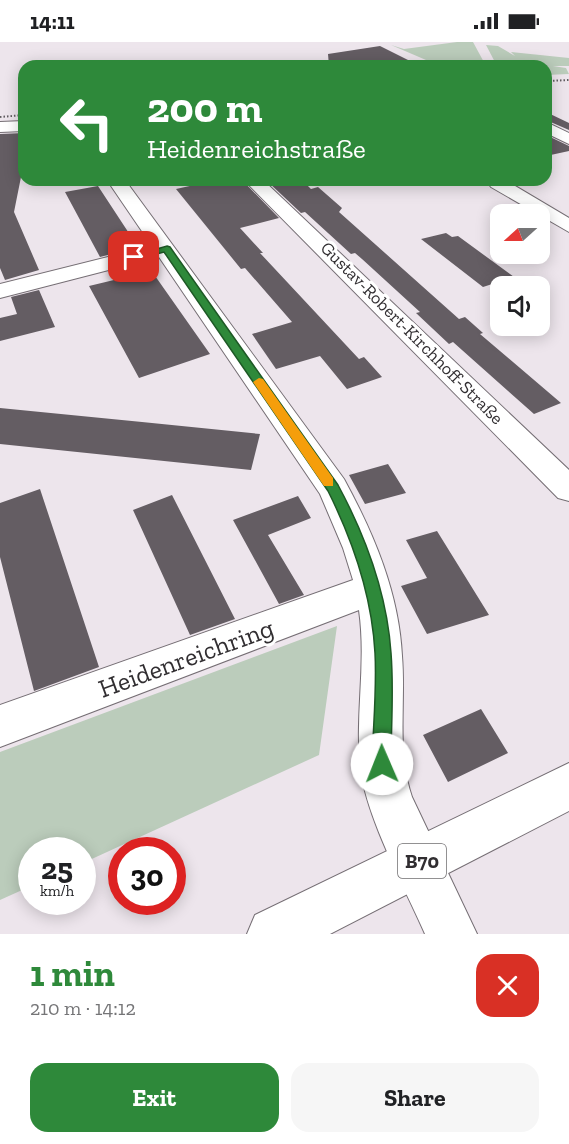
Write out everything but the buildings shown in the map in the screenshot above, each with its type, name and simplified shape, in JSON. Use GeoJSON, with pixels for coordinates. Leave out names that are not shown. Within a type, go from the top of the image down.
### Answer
{"type":"FeatureCollection","features":[{"type":"Feature","properties":{"kind":"main road","name":"B70"},"geometry":{"type":"LineString","coordinates":[[274,934],[569,786]]}},
{"type":"Feature","properties":{"kind":"street"},"geometry":{"type":"LineString","coordinates":[[0,127],[18,126]]}},
{"type":"Feature","properties":{"kind":"street"},"geometry":{"type":"LineString","coordinates":[[552,130],[569,139]]}},
{"type":"Feature","properties":{"kind":"street"},"geometry":{"type":"LineString","coordinates":[[120,186],[167,249],[333,488],[353,526],[372,589],[383,654],[382,764],[392,804],[451,934]]}},
{"type":"Feature","properties":{"kind":"street","name":"Gustav-Robert-Kirchhoff-Straße"},"geometry":{"type":"LineString","coordinates":[[259,186],[341,263],[569,489]]}},
{"type":"Feature","properties":{"kind":"street"},"geometry":{"type":"LineString","coordinates":[[502,186],[569,226]]}},
{"type":"Feature","properties":{"kind":"street"},"geometry":{"type":"LineString","coordinates":[[0,291],[167,249]]}},
{"type":"Feature","properties":{"kind":"street","name":"Heidenreichring"},"geometry":{"type":"LineString","coordinates":[[0,726],[372,589]]}},
{"type":"Feature","properties":{"kind":"green space"},"geometry":{"type":"Polygon","coordinates":[[[473,42],[483,60],[426,60],[391,45],[404,49],[473,42]]]}},
{"type":"Feature","properties":{"kind":"green space"},"geometry":{"type":"Polygon","coordinates":[[[486,45],[498,46],[515,56],[511,52],[569,58],[569,66],[553,66],[566,68],[569,74],[552,75],[552,60],[494,60],[486,45]]]}},
{"type":"Feature","properties":{"kind":"green space"},"geometry":{"type":"Polygon","coordinates":[[[337,626],[319,755],[140,837],[108,837],[108,852],[96,857],[96,837],[18,837],[18,892],[0,900],[0,752],[337,626]]]}},
{"type":"Feature","properties":{"kind":"railway"},"geometry":{"type":"LineString","coordinates":[[552,81],[569,80]]}},
{"type":"Feature","properties":{"kind":"railway"},"geometry":{"type":"LineString","coordinates":[[0,117],[18,116]]}},
{"type":"Feature","properties":{"kind":"slow traffic"},"geometry":{"type":"LineString","coordinates":[[259,382],[328,482]]}},
{"type":"Feature","properties":{"kind":"route"},"geometry":{"type":"LineString","coordinates":[[134,257],[167,249],[333,488],[353,526],[379,621],[383,654],[382,764]]}}]}
